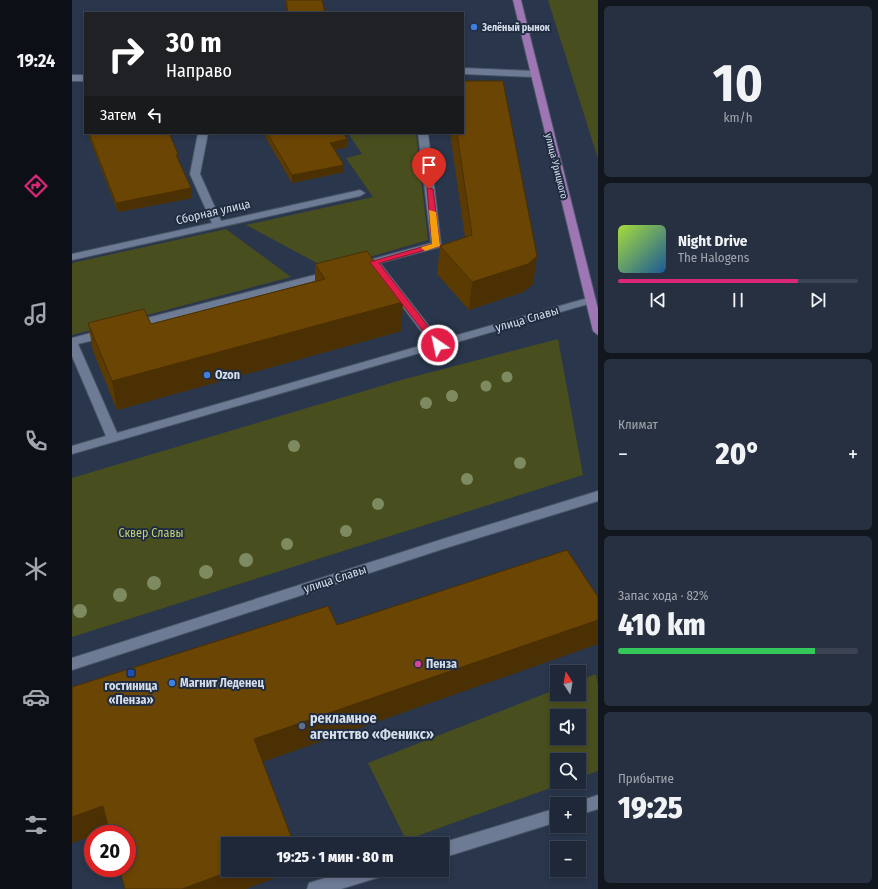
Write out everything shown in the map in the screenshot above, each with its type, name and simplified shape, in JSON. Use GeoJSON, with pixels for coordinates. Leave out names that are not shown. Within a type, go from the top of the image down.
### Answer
{"type":"FeatureCollection","features":[{"type":"Feature","properties":{"kind":"main road","name":"улица Урицкого"},"geometry":{"type":"LineString","coordinates":[[516,0],[598,331]]}},
{"type":"Feature","properties":{"kind":"street"},"geometry":{"type":"LineString","coordinates":[[464,71],[535,74]]}},
{"type":"Feature","properties":{"kind":"street"},"geometry":{"type":"LineString","coordinates":[[72,78],[84,78]]}},
{"type":"Feature","properties":{"kind":"street"},"geometry":{"type":"LineString","coordinates":[[203,134],[194,174],[218,224]]}},
{"type":"Feature","properties":{"kind":"street"},"geometry":{"type":"LineString","coordinates":[[113,438],[72,343],[436,246],[423,134]]}},
{"type":"Feature","properties":{"kind":"street","name":"Сборная улица"},"geometry":{"type":"LineString","coordinates":[[72,257],[360,193]]}},
{"type":"Feature","properties":{"kind":"street"},"geometry":{"type":"LineString","coordinates":[[374,262],[438,345]]}},
{"type":"Feature","properties":{"kind":"street","name":"улица Славы"},"geometry":{"type":"LineString","coordinates":[[72,450],[591,300]]}},
{"type":"Feature","properties":{"kind":"street","name":"улица Славы"},"geometry":{"type":"LineString","coordinates":[[72,664],[446,543],[598,496]]}},
{"type":"Feature","properties":{"kind":"street"},"geometry":{"type":"LineString","coordinates":[[586,806],[598,802]]}},
{"type":"Feature","properties":{"kind":"street"},"geometry":{"type":"LineString","coordinates":[[449,848],[550,817]]}},
{"type":"Feature","properties":{"kind":"street"},"geometry":{"type":"LineString","coordinates":[[315,889],[354,877]]}},
{"type":"Feature","properties":{"kind":"green space"},"geometry":{"type":"Polygon","coordinates":[[[548,0],[598,0],[598,159],[548,0]]]}},
{"type":"Feature","properties":{"kind":"green space"},"geometry":{"type":"Polygon","coordinates":[[[349,134],[416,134],[428,240],[328,269],[246,225],[373,197],[346,158],[362,154],[349,134]]]}},
{"type":"Feature","properties":{"kind":"green space"},"geometry":{"type":"Polygon","coordinates":[[[226,229],[291,277],[72,335],[72,263],[226,229]]]}},
{"type":"Feature","properties":{"kind":"green space","name":"Сквер Славы"},"geometry":{"type":"Polygon","coordinates":[[[558,339],[583,475],[72,637],[72,478],[401,380],[558,339]]]}},
{"type":"Feature","properties":{"kind":"green space"},"geometry":{"type":"Polygon","coordinates":[[[596,674],[598,686],[598,771],[586,775],[586,753],[550,753],[550,788],[414,837],[405,837],[368,763],[550,692],[550,701],[586,701],[586,678],[596,674]]]}},
{"type":"Feature","properties":{"kind":"building"},"geometry":{"type":"Polygon","coordinates":[[[286,0],[322,0],[325,12],[288,12],[286,0]]]}},
{"type":"Feature","properties":{"kind":"building"},"geometry":{"type":"Polygon","coordinates":[[[464,81],[503,81],[537,256],[528,264],[472,282],[440,246],[472,235],[457,134],[464,134],[464,81]]]}},
{"type":"Feature","properties":{"kind":"building"},"geometry":{"type":"Polygon","coordinates":[[[89,134],[169,134],[178,154],[176,155],[191,188],[116,203],[89,134]]]}},
{"type":"Feature","properties":{"kind":"building"},"geometry":{"type":"Polygon","coordinates":[[[268,134],[344,134],[347,139],[330,143],[344,165],[292,175],[268,134]]]}},
{"type":"Feature","properties":{"kind":"building"},"geometry":{"type":"Polygon","coordinates":[[[367,251],[403,302],[112,381],[88,323],[144,309],[151,324],[325,279],[315,264],[367,251]]]}},
{"type":"Feature","properties":{"kind":"building"},"geometry":{"type":"Polygon","coordinates":[[[567,550],[598,597],[598,620],[254,739],[291,837],[221,837],[221,874],[182,889],[125,889],[122,877],[136,877],[136,825],[108,825],[103,806],[72,817],[72,687],[328,606],[337,625],[567,550]]]}},
{"type":"Feature","properties":{"kind":"slow traffic"},"geometry":{"type":"LineString","coordinates":[[425,248],[436,246],[432,212]]}},
{"type":"Feature","properties":{"kind":"place","name":"Зелёный рынок"},"geometry":{"type":"Point","coordinates":[474,27]}},
{"type":"Feature","properties":{"kind":"place","name":"Ozon"},"geometry":{"type":"Point","coordinates":[207,375]}},
{"type":"Feature","properties":{"kind":"place","name":"Пенза"},"geometry":{"type":"Point","coordinates":[418,664]}},
{"type":"Feature","properties":{"kind":"place","name":"гостиница «Пенза»"},"geometry":{"type":"Point","coordinates":[131,673]}},
{"type":"Feature","properties":{"kind":"place","name":"Магнит Леденец"},"geometry":{"type":"Point","coordinates":[172,683]}},
{"type":"Feature","properties":{"kind":"place","name":"рекламное агентство «Феникс»"},"geometry":{"type":"Point","coordinates":[302,726]}},
{"type":"Feature","properties":{"kind":"route"},"geometry":{"type":"LineString","coordinates":[[429,189],[436,246],[374,262],[428,330],[438,345]]}}]}
